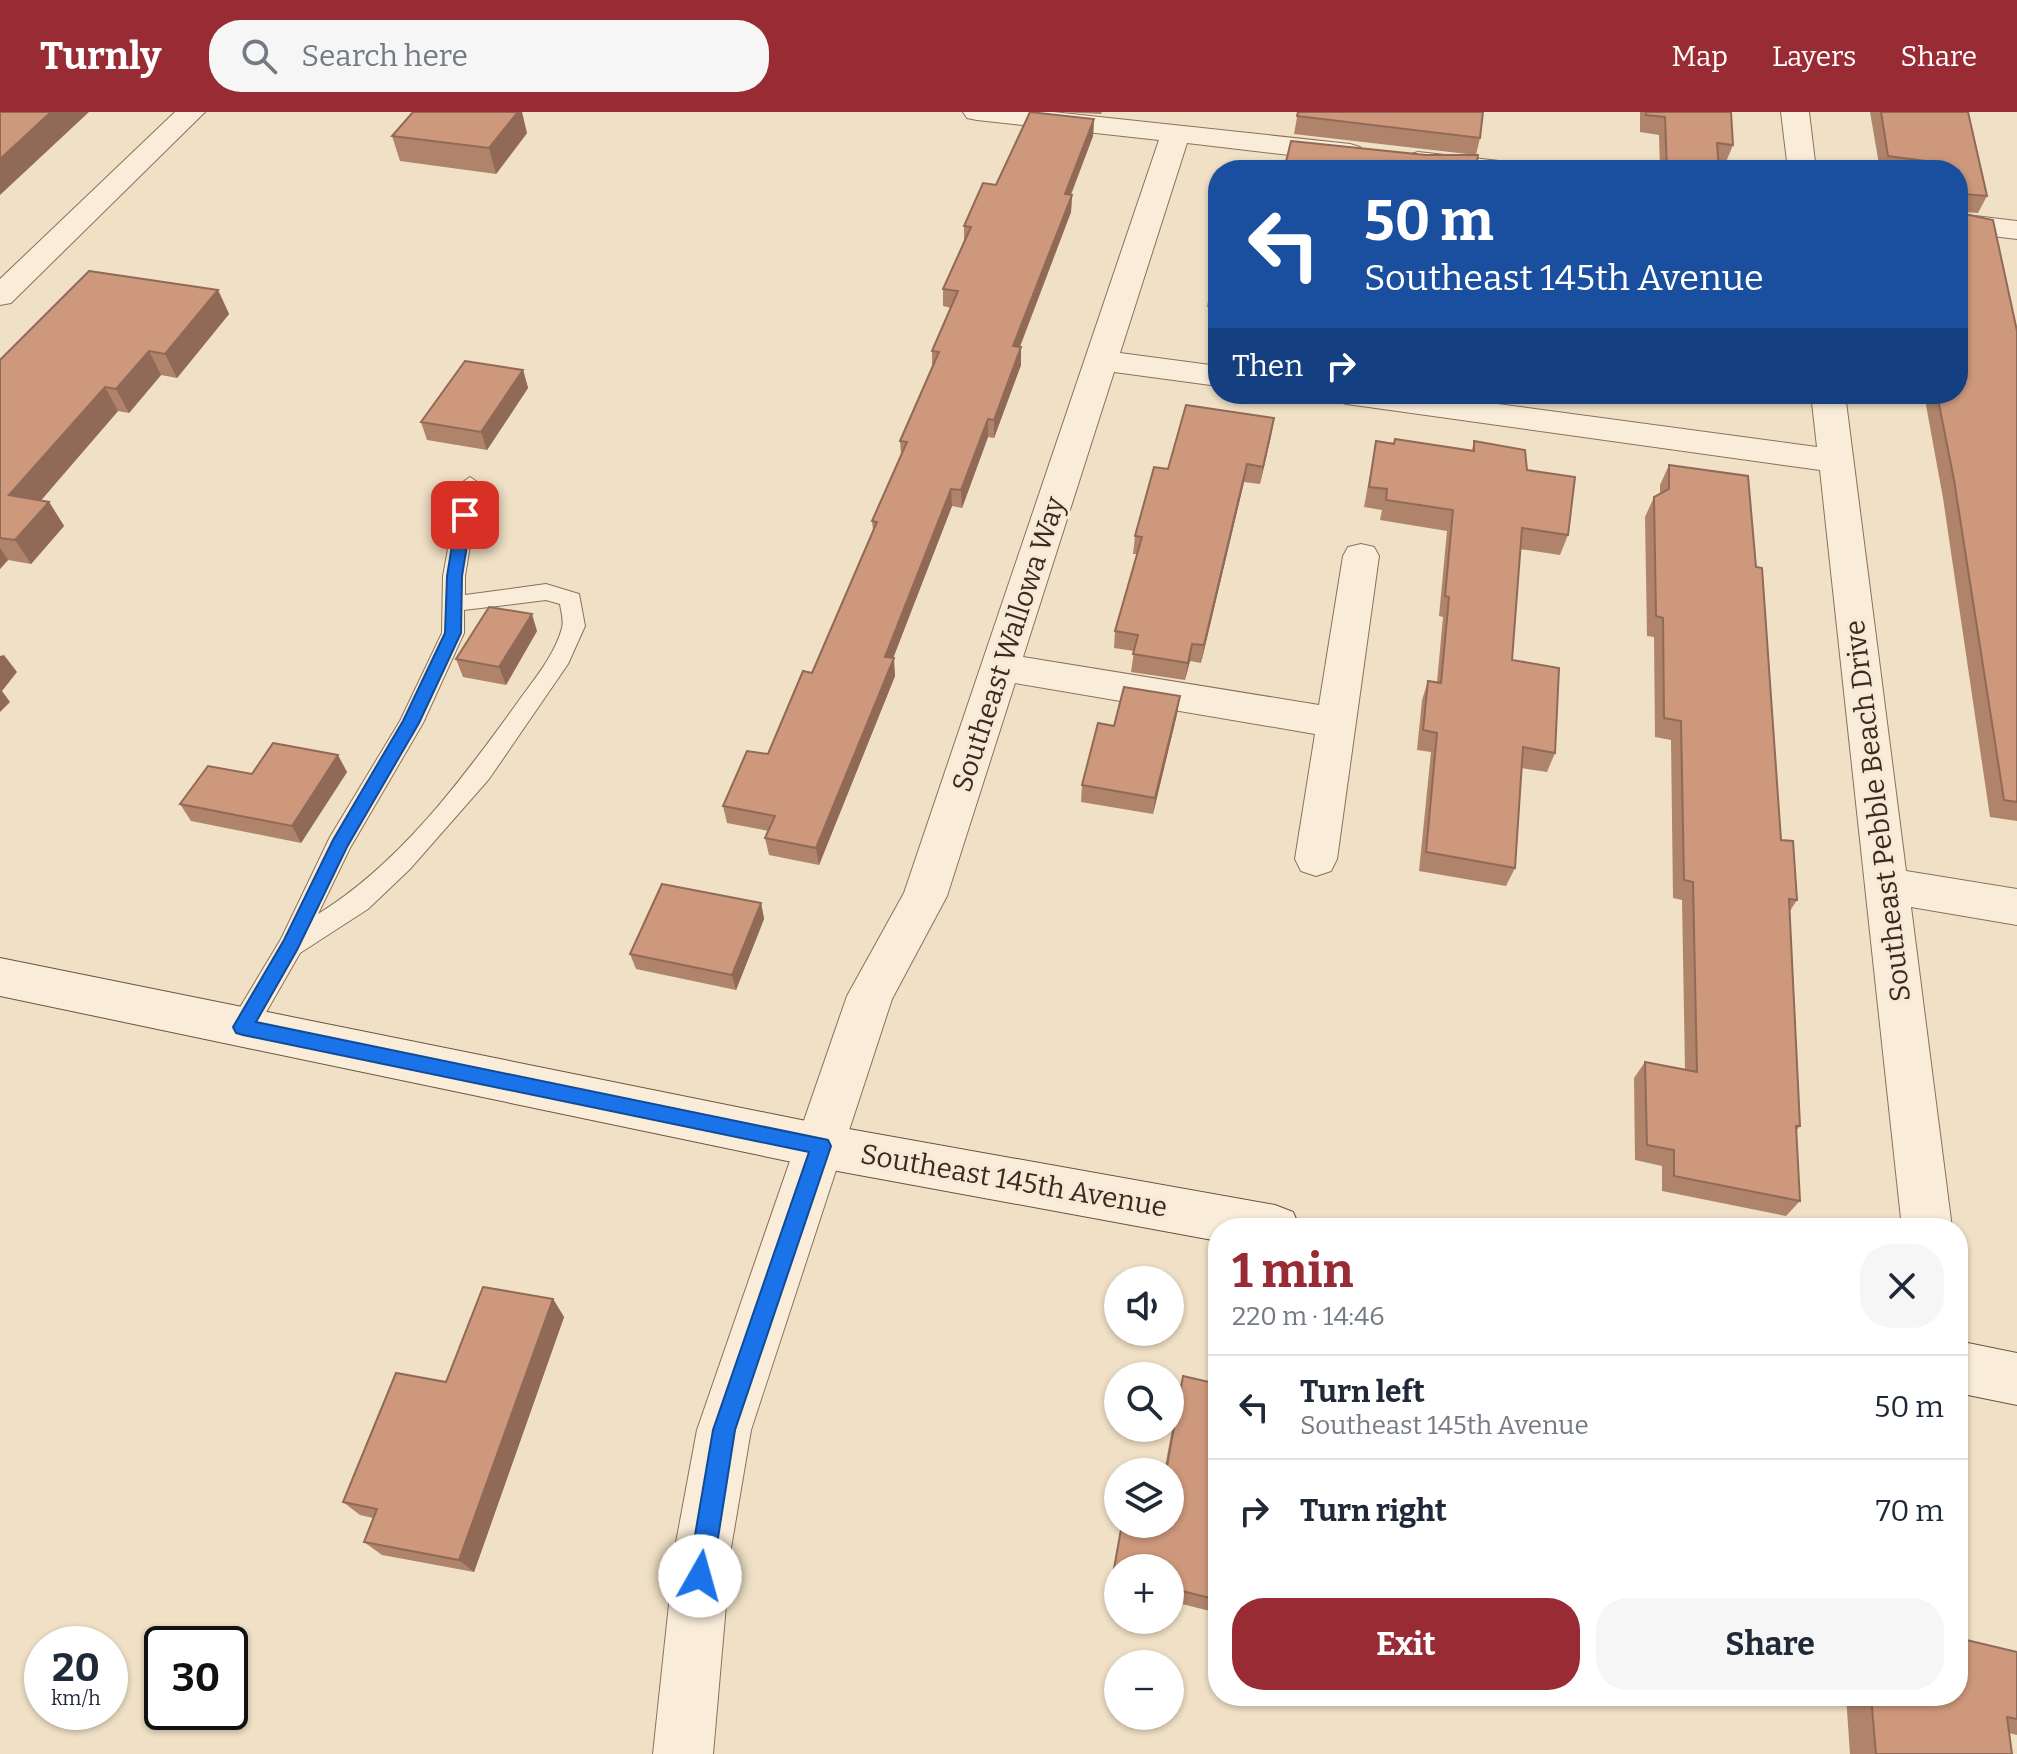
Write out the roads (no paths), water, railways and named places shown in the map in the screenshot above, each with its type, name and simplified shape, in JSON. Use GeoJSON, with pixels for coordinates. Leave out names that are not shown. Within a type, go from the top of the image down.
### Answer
{"type":"FeatureCollection","features":[{"type":"Feature","properties":{"kind":"street"},"geometry":{"type":"LineString","coordinates":[[0,296],[191,112]]}},
{"type":"Feature","properties":{"kind":"street"},"geometry":{"type":"LineString","coordinates":[[977,112],[1411,160]]}},
{"type":"Feature","properties":{"kind":"street"},"geometry":{"type":"LineString","coordinates":[[1795,112],[1801,160]]}},
{"type":"Feature","properties":{"kind":"street","name":"Southeast Wallowa Way"},"geometry":{"type":"LineString","coordinates":[[683,1754],[703,1548],[724,1430],[870,996],[925,896],[1176,133]]}},
{"type":"Feature","properties":{"kind":"street"},"geometry":{"type":"LineString","coordinates":[[1968,224],[2017,230]]}},
{"type":"Feature","properties":{"kind":"street"},"geometry":{"type":"LineString","coordinates":[[1101,360],[1208,375]]}},
{"type":"Feature","properties":{"kind":"street"},"geometry":{"type":"LineString","coordinates":[[1420,404],[1836,461]]}},
{"type":"Feature","properties":{"kind":"street","name":"Southeast Pebble Beach Drive"},"geometry":{"type":"LineString","coordinates":[[1829,404],[1926,1218]]}},
{"type":"Feature","properties":{"kind":"street"},"geometry":{"type":"LineString","coordinates":[[1316,859],[1361,556]]}},
{"type":"Feature","properties":{"kind":"street"},"geometry":{"type":"LineString","coordinates":[[1001,667],[1336,723]]}},
{"type":"Feature","properties":{"kind":"street"},"geometry":{"type":"LineString","coordinates":[[1885,885],[2017,907]]}},
{"type":"Feature","properties":{"kind":"street","name":"Southeast 145th Avenue"},"geometry":{"type":"LineString","coordinates":[[0,977],[821,1146],[1220,1218]]}},
{"type":"Feature","properties":{"kind":"street"},"geometry":{"type":"LineString","coordinates":[[1968,1369],[2017,1379]]}},
{"type":"Feature","properties":{"kind":"lane"},"geometry":{"type":"LineString","coordinates":[[243,1027],[291,945],[339,844],[411,723],[453,633],[454,576],[470,484]]}},
{"type":"Feature","properties":{"kind":"lane"},"geometry":{"type":"LineString","coordinates":[[291,945],[359,902],[411,851],[480,773],[557,664],[574,626],[571,599],[546,592],[454,604]]}}]}
